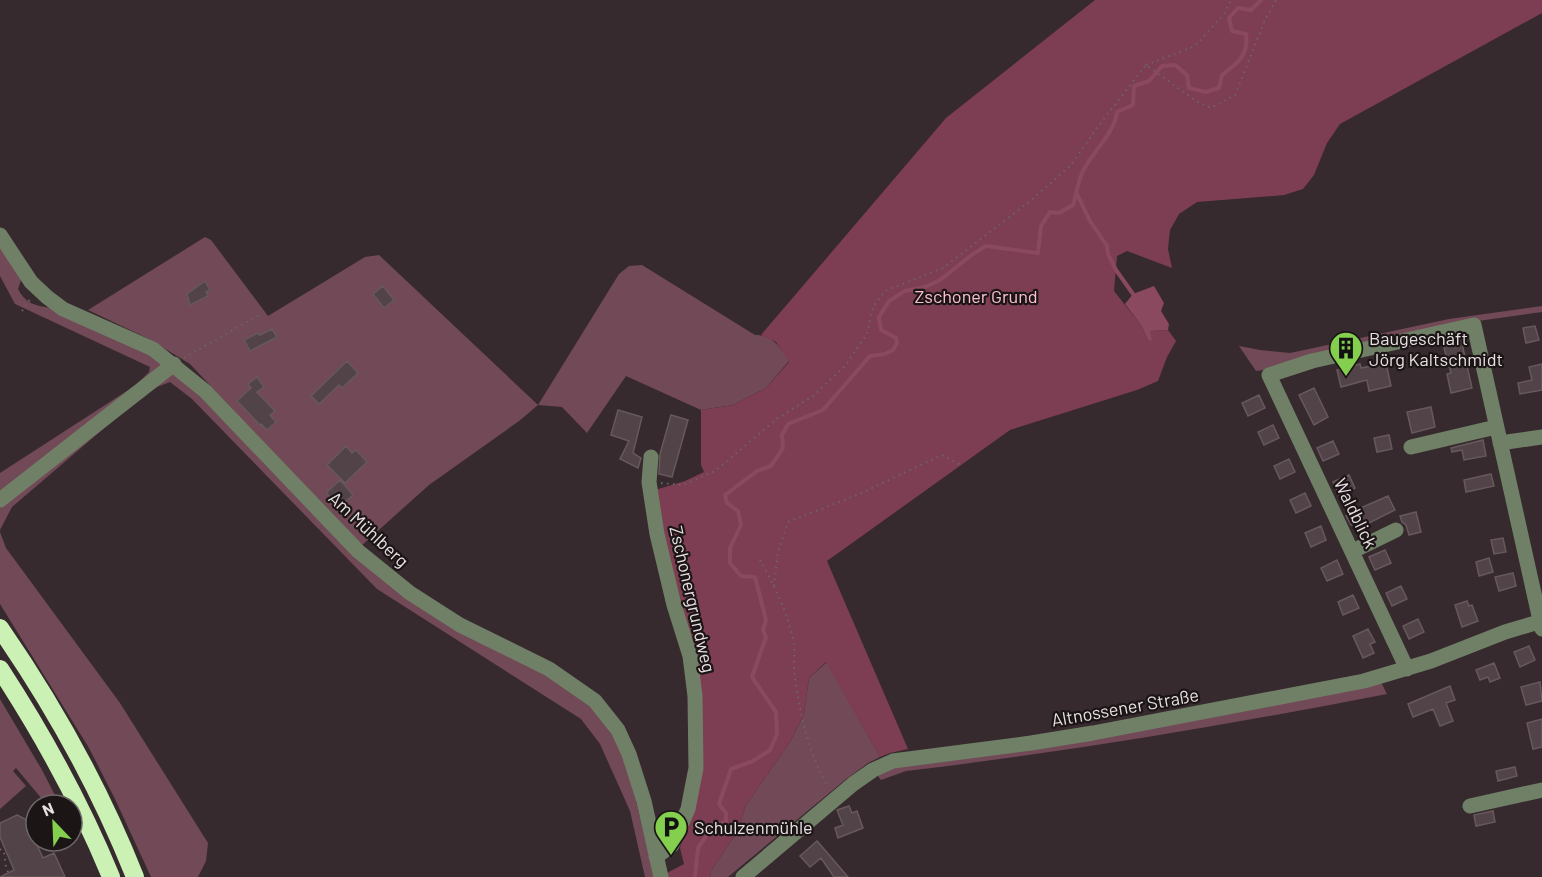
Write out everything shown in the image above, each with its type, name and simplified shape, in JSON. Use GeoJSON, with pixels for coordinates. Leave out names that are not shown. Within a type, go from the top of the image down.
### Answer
{"type":"FeatureCollection","features":[{"type":"Feature","properties":{"kind":"highway"},"geometry":{"type":"LineString","coordinates":[[0,628],[48,701],[68,737],[102,803],[135,877]]}},
{"type":"Feature","properties":{"kind":"highway"},"geometry":{"type":"LineString","coordinates":[[0,669],[38,730],[64,778],[111,877]]}},
{"type":"Feature","properties":{"kind":"street","name":"Am Mühlberg"},"geometry":{"type":"LineString","coordinates":[[0,236],[31,282],[63,309],[153,349],[174,364],[205,391],[358,551],[410,593],[460,625],[549,669],[571,683],[599,706],[618,730],[629,754],[644,801],[661,877]]}},
{"type":"Feature","properties":{"kind":"street","name":"Waldblick"},"geometry":{"type":"LineString","coordinates":[[1407,669],[1269,375],[1312,361],[1474,325],[1496,427]]}},
{"type":"Feature","properties":{"kind":"street"},"geometry":{"type":"LineString","coordinates":[[0,500],[174,364]]}},
{"type":"Feature","properties":{"kind":"street"},"geometry":{"type":"LineString","coordinates":[[1411,447],[1496,427],[1541,624]]}},
{"type":"Feature","properties":{"kind":"street"},"geometry":{"type":"LineString","coordinates":[[1500,443],[1542,437]]}},
{"type":"Feature","properties":{"kind":"street","name":"Zschonergrundweg"},"geometry":{"type":"LineString","coordinates":[[651,457],[649,482],[657,534],[674,605],[690,656],[695,696],[696,768],[688,809],[672,845],[656,857]]}},
{"type":"Feature","properties":{"kind":"street"},"geometry":{"type":"LineString","coordinates":[[1353,551],[1396,530]]}},
{"type":"Feature","properties":{"kind":"street","name":"Altnossener Straße"},"geometry":{"type":"LineString","coordinates":[[743,877],[834,800],[873,770],[892,761],[1105,731],[1364,681],[1541,624]]}},
{"type":"Feature","properties":{"kind":"street"},"geometry":{"type":"LineString","coordinates":[[1470,806],[1542,790]]}},
{"type":"Feature","properties":{"kind":"path"},"geometry":{"type":"LineString","coordinates":[[649,482],[683,485],[715,471],[778,418],[813,396],[845,366],[867,334],[873,307],[885,291],[943,268],[1029,202],[1071,165],[1146,65],[1195,46],[1224,14],[1231,0]]}},
{"type":"Feature","properties":{"kind":"path"},"geometry":{"type":"LineString","coordinates":[[1146,65],[1196,101],[1211,108],[1235,95],[1265,20],[1276,0]]}},
{"type":"Feature","properties":{"kind":"path"},"geometry":{"type":"LineString","coordinates":[[174,364],[261,314]]}},
{"type":"Feature","properties":{"kind":"path"},"geometry":{"type":"LineString","coordinates":[[774,586],[778,552],[788,522],[857,495],[942,455],[961,465]]}},
{"type":"Feature","properties":{"kind":"path"},"geometry":{"type":"LineString","coordinates":[[760,560],[782,604],[794,644],[795,675],[804,730],[816,765],[834,800]]}},
{"type":"Feature","properties":{"kind":"path"},"geometry":{"type":"LineString","coordinates":[[0,849],[4,852],[10,877]]}},
{"type":"Feature","properties":{"kind":"shaded area"},"geometry":{"type":"Polygon","coordinates":[[[205,237],[211,240],[268,316],[365,257],[379,255],[538,405],[429,485],[361,546],[190,364],[149,339],[88,310],[205,237]]]}},
{"type":"Feature","properties":{"kind":"shaded area"},"geometry":{"type":"Polygon","coordinates":[[[0,246],[21,280],[18,289],[28,301],[52,308],[125,339],[163,363],[160,371],[150,380],[0,495],[0,473],[136,385],[149,372],[150,367],[15,304],[0,276],[0,246]]]}},
{"type":"Feature","properties":{"kind":"shaded area"},"geometry":{"type":"Polygon","coordinates":[[[642,265],[755,335],[767,337],[779,347],[789,361],[766,388],[733,405],[701,410],[626,376],[587,433],[562,407],[538,405],[619,274],[629,266],[642,265]]]}},
{"type":"Feature","properties":{"kind":"shaded area"},"geometry":{"type":"Polygon","coordinates":[[[1154,286],[1164,303],[1161,311],[1169,324],[1168,330],[1150,331],[1152,341],[1148,340],[1141,325],[1125,304],[1133,294],[1154,286]]]}},
{"type":"Feature","properties":{"kind":"shaded area"},"geometry":{"type":"Polygon","coordinates":[[[1542,306],[1542,312],[1478,321],[1281,368],[1256,371],[1239,346],[1290,353],[1449,319],[1542,306]]]}},
{"type":"Feature","properties":{"kind":"shaded area"},"geometry":{"type":"Polygon","coordinates":[[[177,373],[356,557],[545,675],[599,713],[626,757],[654,877],[645,877],[630,811],[600,744],[581,719],[377,589],[192,399],[170,382],[157,387],[137,400],[12,507],[0,530],[0,505],[166,374],[177,373]]]}},
{"type":"Feature","properties":{"kind":"shaded area"},"geometry":{"type":"Polygon","coordinates":[[[0,532],[6,548],[120,703],[208,843],[206,861],[198,877],[151,877],[89,748],[0,604],[0,532]]]}},
{"type":"Feature","properties":{"kind":"shaded area"},"geometry":{"type":"Polygon","coordinates":[[[827,662],[880,757],[845,780],[728,877],[710,877],[711,871],[737,832],[746,805],[790,742],[804,714],[809,678],[827,662]]]}},
{"type":"Feature","properties":{"kind":"shaded area"},"geometry":{"type":"Polygon","coordinates":[[[1381,682],[1387,694],[1147,737],[906,771],[881,780],[877,775],[890,767],[1381,682]]]}},
{"type":"Feature","properties":{"kind":"shaded area"},"geometry":{"type":"Polygon","coordinates":[[[0,699],[54,793],[37,793],[16,768],[13,771],[26,786],[0,809],[0,699]]]}},
{"type":"Feature","properties":{"kind":"green space","name":"Zschoner Grund"},"geometry":{"type":"Polygon","coordinates":[[[1095,0],[1542,0],[1542,13],[1340,124],[1327,143],[1314,175],[1303,189],[1284,195],[1197,202],[1179,214],[1170,230],[1168,249],[1172,268],[1127,251],[1117,256],[1114,291],[1141,325],[1148,340],[1150,331],[1168,330],[1176,341],[1158,381],[1137,390],[1010,430],[827,561],[908,749],[880,757],[826,662],[809,678],[804,714],[790,742],[746,805],[737,832],[711,871],[710,877],[666,877],[665,874],[684,864],[680,848],[702,765],[679,604],[655,490],[685,481],[704,472],[701,465],[701,410],[733,405],[766,388],[789,362],[776,342],[761,335],[946,118],[1095,0]]]}},
{"type":"Feature","properties":{"kind":"building"},"geometry":{"type":"Polygon","coordinates":[[[205,281],[210,290],[206,292],[208,296],[190,305],[187,294],[205,281]]]}},
{"type":"Feature","properties":{"kind":"building"},"geometry":{"type":"Polygon","coordinates":[[[383,286],[394,300],[384,308],[373,294],[383,286]]]}},
{"type":"Feature","properties":{"kind":"building"},"geometry":{"type":"Polygon","coordinates":[[[1535,326],[1539,340],[1526,343],[1523,328],[1535,326]]]}},
{"type":"Feature","properties":{"kind":"building"},"geometry":{"type":"Polygon","coordinates":[[[272,329],[277,337],[250,351],[244,340],[272,329]]]}},
{"type":"Feature","properties":{"kind":"building"},"geometry":{"type":"Polygon","coordinates":[[[1461,339],[1472,388],[1451,393],[1447,374],[1451,373],[1443,344],[1461,339]]]}},
{"type":"Feature","properties":{"kind":"building"},"geometry":{"type":"Polygon","coordinates":[[[347,361],[358,373],[342,388],[339,385],[319,404],[311,396],[347,361]]]}},
{"type":"Feature","properties":{"kind":"building"},"geometry":{"type":"Polygon","coordinates":[[[1386,363],[1391,386],[1369,391],[1367,380],[1341,387],[1337,370],[1360,364],[1361,368],[1386,363]]]}},
{"type":"Feature","properties":{"kind":"building"},"geometry":{"type":"Polygon","coordinates":[[[1542,364],[1542,390],[1520,394],[1518,383],[1532,380],[1529,367],[1542,364]]]}},
{"type":"Feature","properties":{"kind":"building"},"geometry":{"type":"Polygon","coordinates":[[[257,377],[264,387],[257,392],[275,411],[270,415],[276,422],[267,430],[237,401],[251,388],[248,384],[257,377]]]}},
{"type":"Feature","properties":{"kind":"building"},"geometry":{"type":"Polygon","coordinates":[[[1314,388],[1328,417],[1314,425],[1299,395],[1314,388]]]}},
{"type":"Feature","properties":{"kind":"building"},"geometry":{"type":"Polygon","coordinates":[[[1259,395],[1265,408],[1248,416],[1242,403],[1259,395]]]}},
{"type":"Feature","properties":{"kind":"building"},"geometry":{"type":"Polygon","coordinates":[[[1431,407],[1435,427],[1412,433],[1407,412],[1431,407]]]}},
{"type":"Feature","properties":{"kind":"building"},"geometry":{"type":"Polygon","coordinates":[[[618,410],[642,417],[633,453],[641,458],[638,468],[620,459],[629,441],[611,435],[618,410]]]}},
{"type":"Feature","properties":{"kind":"building"},"geometry":{"type":"Polygon","coordinates":[[[671,415],[688,420],[672,477],[659,474],[660,454],[671,415]]]}},
{"type":"Feature","properties":{"kind":"building"},"geometry":{"type":"Polygon","coordinates":[[[1273,425],[1279,438],[1264,445],[1258,432],[1273,425]]]}},
{"type":"Feature","properties":{"kind":"building"},"geometry":{"type":"Polygon","coordinates":[[[1389,435],[1392,449],[1377,452],[1374,438],[1389,435]]]}},
{"type":"Feature","properties":{"kind":"building"},"geometry":{"type":"Polygon","coordinates":[[[1483,440],[1486,456],[1464,460],[1462,450],[1452,452],[1451,448],[1483,440]]]}},
{"type":"Feature","properties":{"kind":"building"},"geometry":{"type":"Polygon","coordinates":[[[1333,441],[1339,454],[1323,461],[1317,448],[1333,441]]]}},
{"type":"Feature","properties":{"kind":"building"},"geometry":{"type":"Polygon","coordinates":[[[346,446],[352,453],[356,450],[367,462],[345,483],[327,465],[346,446]]]}},
{"type":"Feature","properties":{"kind":"building"},"geometry":{"type":"Polygon","coordinates":[[[1289,459],[1295,472],[1280,479],[1274,466],[1289,459]]]}},
{"type":"Feature","properties":{"kind":"building"},"geometry":{"type":"Polygon","coordinates":[[[1491,474],[1494,486],[1466,492],[1464,480],[1491,474]]]}},
{"type":"Feature","properties":{"kind":"building"},"geometry":{"type":"Polygon","coordinates":[[[1349,475],[1355,488],[1339,495],[1333,482],[1349,475]]]}},
{"type":"Feature","properties":{"kind":"building"},"geometry":{"type":"Polygon","coordinates":[[[340,480],[353,495],[339,507],[327,492],[340,480]]]}},
{"type":"Feature","properties":{"kind":"building"},"geometry":{"type":"Polygon","coordinates":[[[1305,493],[1311,506],[1296,513],[1290,500],[1305,493]]]}},
{"type":"Feature","properties":{"kind":"building"},"geometry":{"type":"Polygon","coordinates":[[[1388,496],[1395,510],[1357,529],[1354,524],[1351,525],[1346,516],[1349,513],[1388,496]]]}},
{"type":"Feature","properties":{"kind":"building"},"geometry":{"type":"Polygon","coordinates":[[[1416,512],[1421,532],[1409,535],[1400,516],[1416,512]]]}},
{"type":"Feature","properties":{"kind":"building"},"geometry":{"type":"Polygon","coordinates":[[[1321,526],[1326,540],[1311,547],[1305,533],[1321,526]]]}},
{"type":"Feature","properties":{"kind":"building"},"geometry":{"type":"Polygon","coordinates":[[[1503,538],[1506,552],[1494,554],[1491,540],[1503,538]]]}},
{"type":"Feature","properties":{"kind":"building"},"geometry":{"type":"Polygon","coordinates":[[[1385,550],[1391,563],[1375,570],[1369,557],[1385,550]]]}},
{"type":"Feature","properties":{"kind":"building"},"geometry":{"type":"Polygon","coordinates":[[[1489,558],[1493,572],[1479,576],[1476,562],[1489,558]]]}},
{"type":"Feature","properties":{"kind":"building"},"geometry":{"type":"Polygon","coordinates":[[[1337,560],[1343,574],[1327,581],[1321,568],[1337,560]]]}},
{"type":"Feature","properties":{"kind":"building"},"geometry":{"type":"Polygon","coordinates":[[[1513,573],[1516,586],[1499,591],[1495,577],[1513,573]]]}},
{"type":"Feature","properties":{"kind":"building"},"geometry":{"type":"Polygon","coordinates":[[[1401,586],[1407,599],[1392,606],[1386,593],[1401,586]]]}},
{"type":"Feature","properties":{"kind":"building"},"geometry":{"type":"Polygon","coordinates":[[[1353,595],[1359,608],[1343,615],[1338,602],[1353,595]]]}},
{"type":"Feature","properties":{"kind":"building"},"geometry":{"type":"Polygon","coordinates":[[[1467,601],[1469,606],[1472,605],[1478,621],[1462,627],[1455,605],[1467,601]]]}},
{"type":"Feature","properties":{"kind":"building"},"geometry":{"type":"Polygon","coordinates":[[[1418,619],[1424,632],[1409,639],[1403,626],[1418,619]]]}},
{"type":"Feature","properties":{"kind":"building"},"geometry":{"type":"Polygon","coordinates":[[[1368,629],[1375,642],[1370,644],[1374,653],[1363,658],[1353,636],[1368,629]]]}},
{"type":"Feature","properties":{"kind":"building"},"geometry":{"type":"Polygon","coordinates":[[[1529,646],[1535,660],[1520,667],[1514,652],[1529,646]]]}},
{"type":"Feature","properties":{"kind":"building"},"geometry":{"type":"Polygon","coordinates":[[[1494,663],[1500,678],[1490,682],[1488,677],[1480,680],[1476,670],[1494,663]]]}},
{"type":"Feature","properties":{"kind":"building"},"geometry":{"type":"Polygon","coordinates":[[[1540,682],[1542,701],[1526,705],[1521,687],[1540,682]]]}},
{"type":"Feature","properties":{"kind":"building"},"geometry":{"type":"Polygon","coordinates":[[[1450,686],[1455,700],[1446,703],[1453,721],[1440,726],[1433,709],[1413,717],[1408,704],[1450,686]]]}},
{"type":"Feature","properties":{"kind":"building"},"geometry":{"type":"Polygon","coordinates":[[[1542,719],[1542,747],[1533,749],[1527,723],[1542,719]]]}},
{"type":"Feature","properties":{"kind":"building"},"geometry":{"type":"Polygon","coordinates":[[[1515,767],[1517,776],[1498,781],[1496,771],[1515,767]]]}},
{"type":"Feature","properties":{"kind":"building"},"geometry":{"type":"Polygon","coordinates":[[[849,806],[852,813],[857,811],[863,828],[838,838],[835,828],[843,825],[837,810],[849,806]]]}},
{"type":"Feature","properties":{"kind":"building"},"geometry":{"type":"Polygon","coordinates":[[[1493,811],[1495,822],[1476,826],[1474,815],[1493,811]]]}},
{"type":"Feature","properties":{"kind":"building"},"geometry":{"type":"Polygon","coordinates":[[[17,815],[24,818],[24,853],[41,853],[43,858],[54,853],[65,877],[0,877],[14,870],[0,837],[0,823],[17,815]]]}},
{"type":"Feature","properties":{"kind":"building"},"geometry":{"type":"Polygon","coordinates":[[[817,841],[848,877],[834,877],[821,858],[810,867],[800,856],[817,841]]]}},
{"type":"Feature","properties":{"kind":"waterway"},"geometry":{"type":"LineString","coordinates":[[695,877],[698,848],[714,825],[726,822],[726,813],[719,804],[731,769],[753,761],[770,750],[777,734],[776,712],[752,677],[766,637],[763,630],[766,620],[755,577],[741,576],[730,563],[730,548],[741,525],[738,511],[727,503],[725,495],[757,471],[771,466],[783,448],[782,435],[788,424],[823,410],[870,356],[885,354],[893,350],[897,343],[896,338],[881,330],[879,317],[889,301],[905,291],[925,287],[940,280],[986,246],[1038,253],[1041,226],[1050,212],[1059,213],[1073,205],[1082,173],[1112,128],[1117,112],[1133,105],[1134,86],[1149,81],[1162,66],[1175,65],[1187,75],[1189,88],[1206,92],[1219,88],[1222,75],[1241,58],[1246,48],[1246,34],[1232,31],[1229,18],[1238,8],[1251,10],[1261,0]]}},
{"type":"Feature","properties":{"kind":"waterway"},"geometry":{"type":"LineString","coordinates":[[1077,194],[1090,221],[1107,246],[1108,254],[1116,270],[1133,294]]}},
{"type":"Feature","properties":{"kind":"place","name":"Baugeschäft Jörg Kaltschmidt"},"geometry":{"type":"Point","coordinates":[1346,377]}},
{"type":"Feature","properties":{"kind":"place","name":"Schulzenmühle"},"geometry":{"type":"Point","coordinates":[671,856]}}]}
